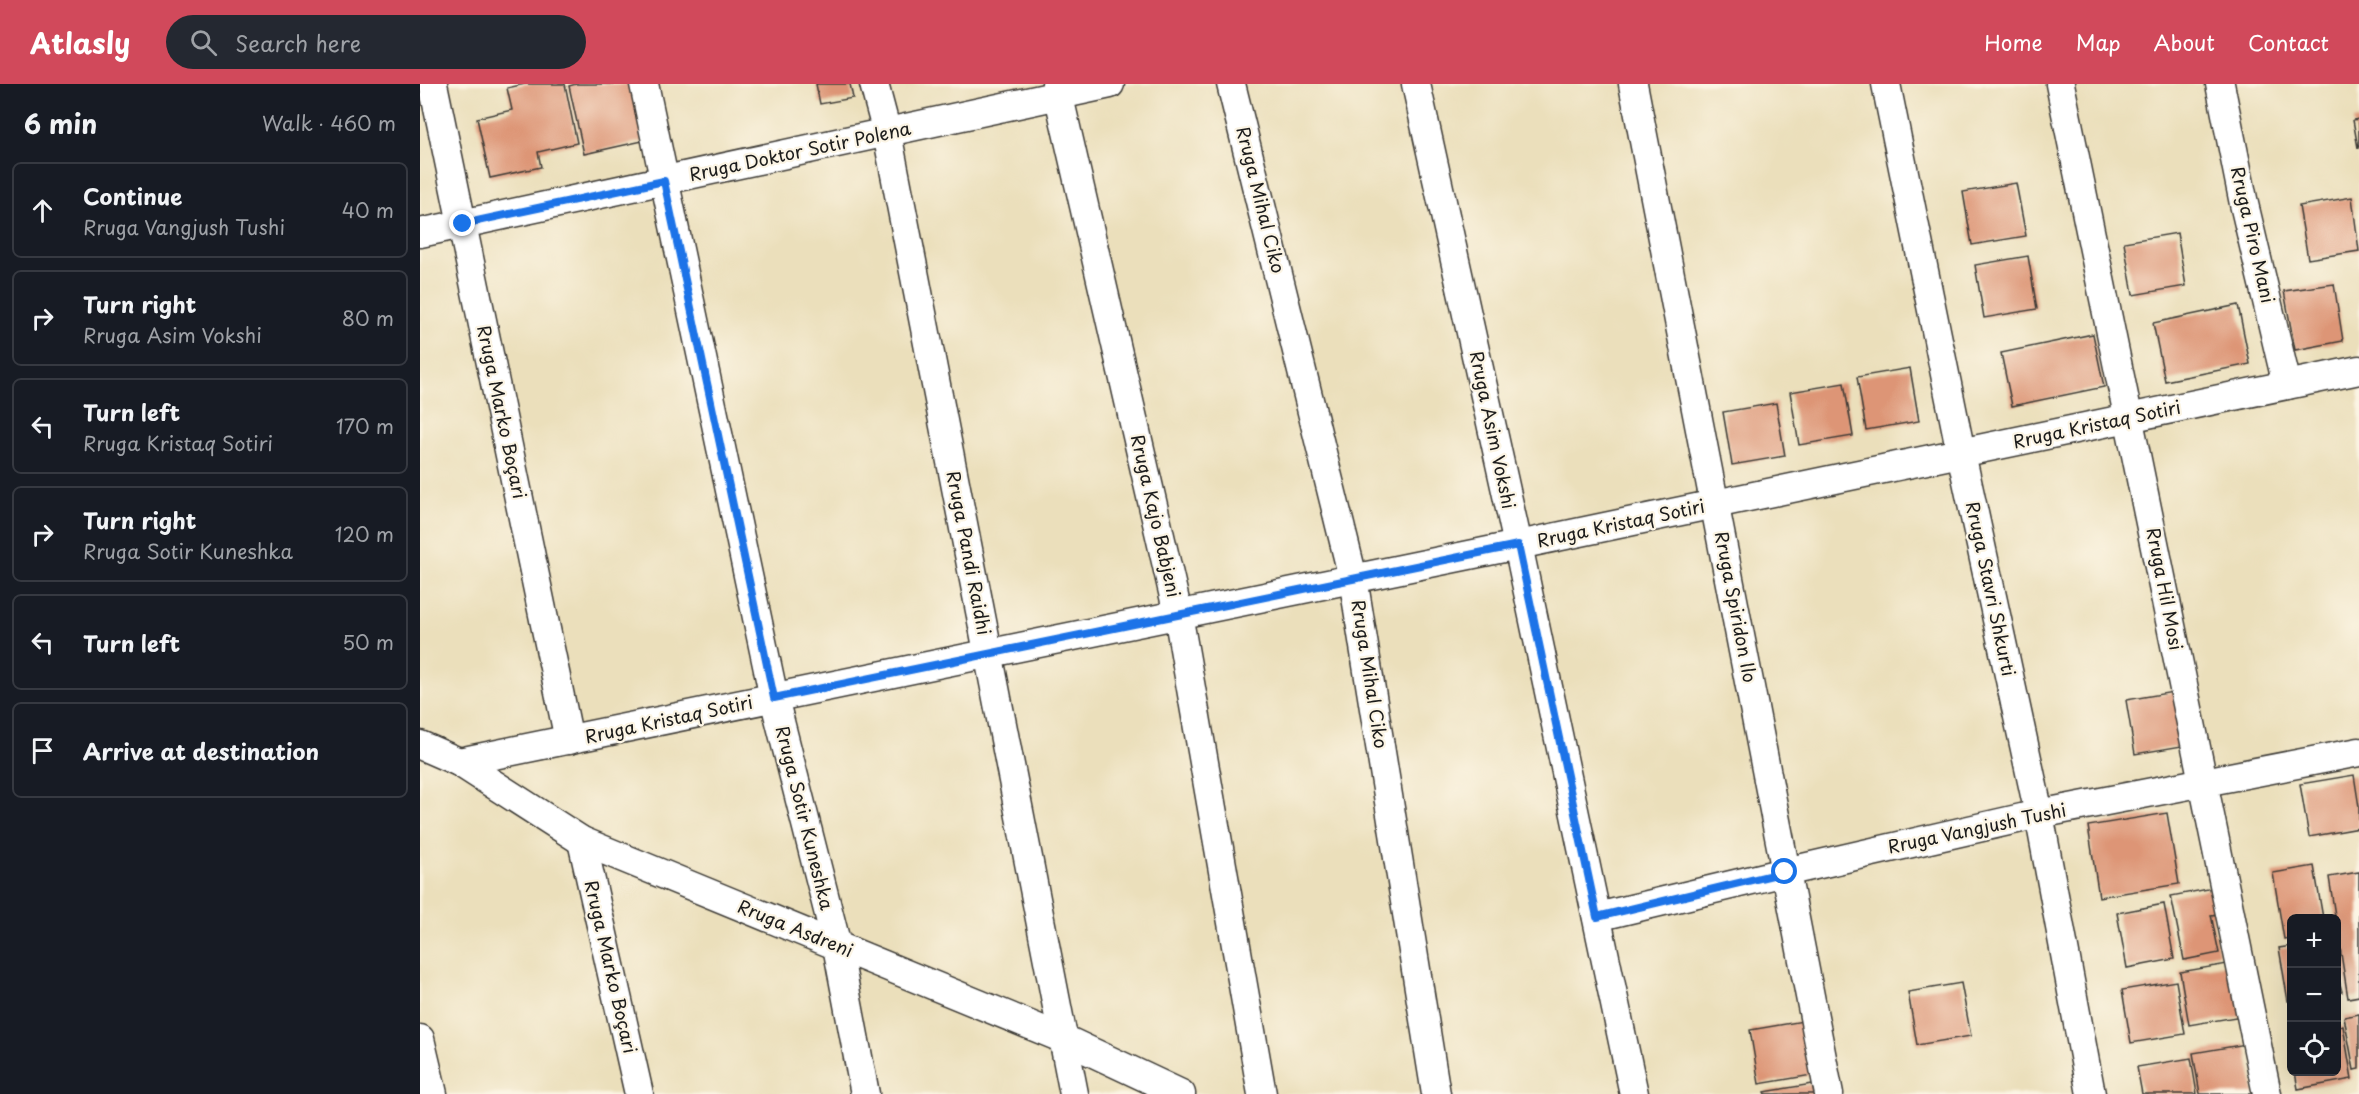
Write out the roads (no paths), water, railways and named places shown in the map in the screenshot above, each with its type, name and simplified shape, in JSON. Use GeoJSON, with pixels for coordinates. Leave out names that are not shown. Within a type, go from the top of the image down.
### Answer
{"type":"FeatureCollection","features":[{"type":"Feature","properties":{"kind":"street","name":"Rruga Marko Boçari"},"geometry":{"type":"LineString","coordinates":[[433,84],[569,740]]}},
{"type":"Feature","properties":{"kind":"street","name":"Rruga Sotir Kuneshka"},"geometry":{"type":"LineString","coordinates":[[644,84],[774,698],[837,946],[865,1094]]}},
{"type":"Feature","properties":{"kind":"street","name":"Rruga Pandi Raidhi"},"geometry":{"type":"LineString","coordinates":[[874,84],[886,133],[1074,1094]]}},
{"type":"Feature","properties":{"kind":"street","name":"Rruga Doktor Sotir Polena"},"geometry":{"type":"LineString","coordinates":[[420,233],[886,133],[1057,89],[1110,84]]}},
{"type":"Feature","properties":{"kind":"street","name":"Rruga Mihal Ciko"},"geometry":{"type":"LineString","coordinates":[[1231,84],[1353,578],[1436,1094]]}},
{"type":"Feature","properties":{"kind":"street","name":"Rruga Asim Vokshi"},"geometry":{"type":"LineString","coordinates":[[1416,84],[1518,545],[1634,1094]]}},
{"type":"Feature","properties":{"kind":"street","name":"Rruga Spiridon Ilo"},"geometry":{"type":"LineString","coordinates":[[1633,84],[1829,1094]]}},
{"type":"Feature","properties":{"kind":"street","name":"Rruga Stavri Shkurti"},"geometry":{"type":"LineString","coordinates":[[1886,84],[1961,453],[2039,814],[2091,1094]]}},
{"type":"Feature","properties":{"kind":"street","name":"Rruga Hil Mosi"},"geometry":{"type":"LineString","coordinates":[[2060,84],[2267,1094]]}},
{"type":"Feature","properties":{"kind":"street","name":"Rruga Piro Mani"},"geometry":{"type":"LineString","coordinates":[[2220,84],[2244,204],[2287,385]]}},
{"type":"Feature","properties":{"kind":"street","name":"Rruga Kajo Babjeni"},"geometry":{"type":"LineString","coordinates":[[1057,89],[1178,614],[1262,1094]]}},
{"type":"Feature","properties":{"kind":"street","name":"Rruga Kristaq Sotiri"},"geometry":{"type":"LineString","coordinates":[[459,762],[2359,370]]}},
{"type":"Feature","properties":{"kind":"street","name":"Rruga Asdreni"},"geometry":{"type":"LineString","coordinates":[[420,746],[459,762],[582,841],[1064,1039],[1181,1094]]}},
{"type":"Feature","properties":{"kind":"street","name":"Rruga Vangjush Tushi"},"geometry":{"type":"LineString","coordinates":[[1597,917],[2039,814],[2359,752]]}},
{"type":"Feature","properties":{"kind":"street","name":"Rruga Marko Boçari"},"geometry":{"type":"LineString","coordinates":[[582,841],[639,1094]]}},
{"type":"Feature","properties":{"kind":"street"},"geometry":{"type":"LineString","coordinates":[[420,1039],[433,1094]]}}]}
